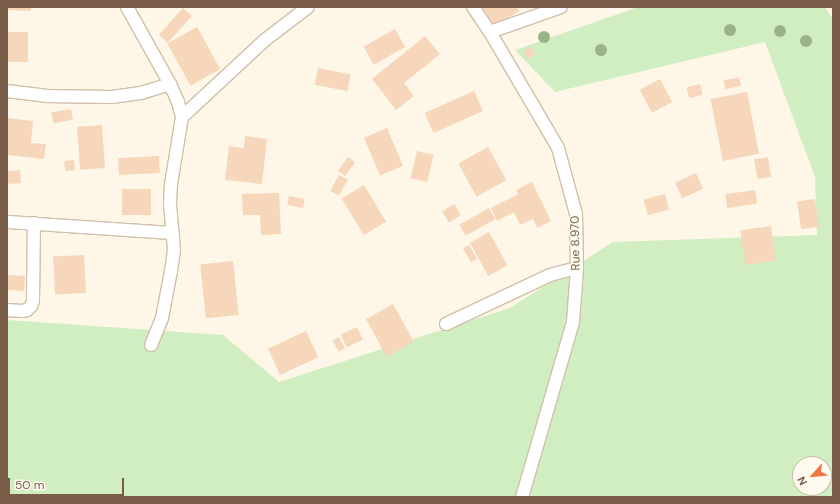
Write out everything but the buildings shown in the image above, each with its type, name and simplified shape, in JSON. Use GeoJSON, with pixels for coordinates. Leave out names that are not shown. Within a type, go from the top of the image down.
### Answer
{"type":"FeatureCollection","features":[{"type":"Feature","properties":{"kind":"street"},"geometry":{"type":"LineString","coordinates":[[127,7],[170,84],[178,102],[182,117],[171,184],[170,204],[174,250],[165,306],[158,328],[150,345]]}},
{"type":"Feature","properties":{"kind":"street"},"geometry":{"type":"LineString","coordinates":[[182,117],[265,40],[308,7]]}},
{"type":"Feature","properties":{"kind":"street","name":"Rue 8.970"},"geometry":{"type":"LineString","coordinates":[[473,7],[490,32],[558,148],[576,214],[577,268],[573,322],[522,497]]}},
{"type":"Feature","properties":{"kind":"street"},"geometry":{"type":"LineString","coordinates":[[490,32],[560,7]]}},
{"type":"Feature","properties":{"kind":"street"},"geometry":{"type":"LineString","coordinates":[[7,91],[46,96],[112,97],[141,93],[170,84]]}},
{"type":"Feature","properties":{"kind":"street"},"geometry":{"type":"LineString","coordinates":[[7,222],[173,233]]}},
{"type":"Feature","properties":{"kind":"street"},"geometry":{"type":"LineString","coordinates":[[7,310],[27,310],[31,306],[33,300],[34,223]]}},
{"type":"Feature","properties":{"kind":"street"},"geometry":{"type":"LineString","coordinates":[[446,324],[550,275],[577,268]]}},
{"type":"Feature","properties":{"kind":"green space"},"geometry":{"type":"Polygon","coordinates":[[[638,7],[825,7],[833,19],[833,497],[7,497],[7,320],[223,335],[279,382],[510,308],[613,242],[817,235],[815,177],[765,42],[555,92],[515,50],[638,7]]]}}]}
